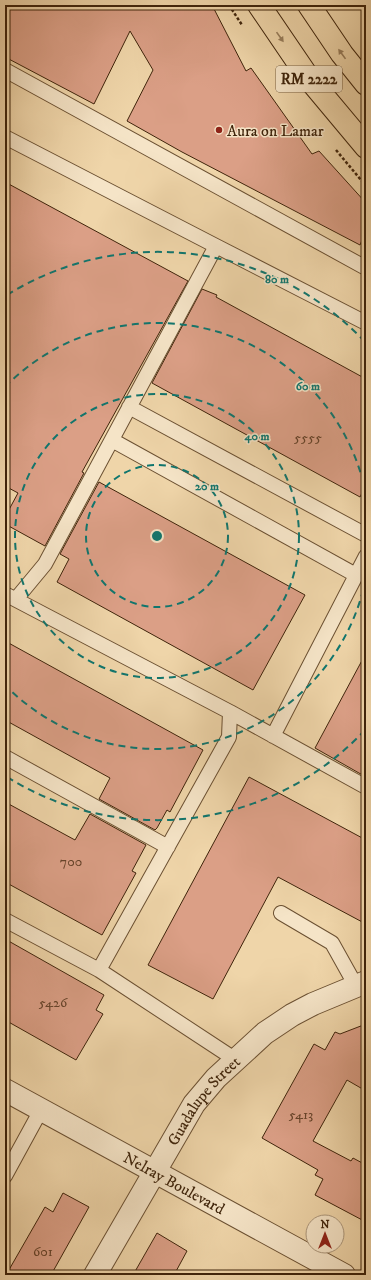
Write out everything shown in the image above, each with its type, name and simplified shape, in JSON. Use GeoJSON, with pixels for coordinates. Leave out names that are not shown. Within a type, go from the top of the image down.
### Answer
{"type":"FeatureCollection","features":[{"type":"Feature","properties":{"kind":"main road","name":"RM 2222"},"geometry":{"type":"LineString","coordinates":[[259,5],[310,80],[366,147]]}},
{"type":"Feature","properties":{"kind":"main road","name":"RM 2222"},"geometry":{"type":"LineString","coordinates":[[309,5],[342,54],[366,84]]}},
{"type":"Feature","properties":{"kind":"street","name":"Guadalupe Street"},"geometry":{"type":"LineString","coordinates":[[95,1275],[194,1104],[216,1078],[265,1033],[292,1015],[361,984]]}},
{"type":"Feature","properties":{"kind":"street","name":"Nelray Boulevard"},"geometry":{"type":"LineString","coordinates":[[5,1090],[155,1170],[344,1275]]}},
{"type":"Feature","properties":{"kind":"lane"},"geometry":{"type":"LineString","coordinates":[[5,70],[366,268]]}},
{"type":"Feature","properties":{"kind":"lane"},"geometry":{"type":"LineString","coordinates":[[5,137],[366,323]]}},
{"type":"Feature","properties":{"kind":"lane"},"geometry":{"type":"LineString","coordinates":[[216,246],[45,564],[10,596],[230,712],[366,787]]}},
{"type":"Feature","properties":{"kind":"lane"},"geometry":{"type":"LineString","coordinates":[[129,407],[366,535]]}},
{"type":"Feature","properties":{"kind":"lane"},"geometry":{"type":"LineString","coordinates":[[112,440],[356,575]]}},
{"type":"Feature","properties":{"kind":"lane"},"geometry":{"type":"LineString","coordinates":[[273,736],[366,556]]}},
{"type":"Feature","properties":{"kind":"lane"},"geometry":{"type":"LineString","coordinates":[[99,970],[229,737],[230,712]]}},
{"type":"Feature","properties":{"kind":"lane"},"geometry":{"type":"LineString","coordinates":[[5,757],[168,847]]}},
{"type":"Feature","properties":{"kind":"lane"},"geometry":{"type":"LineString","coordinates":[[281,913],[332,943],[361,984]]}},
{"type":"Feature","properties":{"kind":"lane"},"geometry":{"type":"LineString","coordinates":[[5,920],[99,970],[236,1060]]}},
{"type":"Feature","properties":{"kind":"lane"},"geometry":{"type":"LineString","coordinates":[[5,1176],[41,1110]]}},
{"type":"Feature","properties":{"kind":"building","name":"Aura on Lamar"},"geometry":{"type":"Polygon","coordinates":[[[5,5],[212,5],[246,71],[251,68],[312,154],[319,151],[366,203],[366,242],[362,240],[360,245],[182,152],[127,121],[153,70],[130,31],[94,104],[5,57],[5,5]]]}},
{"type":"Feature","properties":{"kind":"building"},"geometry":{"type":"Polygon","coordinates":[[[5,182],[188,281],[82,472],[84,473],[45,546],[5,524],[5,517],[18,493],[5,486],[5,182]]]}},
{"type":"Feature","properties":{"kind":"building"},"geometry":{"type":"Polygon","coordinates":[[[202,289],[217,295],[216,297],[366,379],[366,485],[360,497],[152,383],[202,289]]]}},
{"type":"Feature","properties":{"kind":"building"},"geometry":{"type":"Polygon","coordinates":[[[99,482],[305,595],[253,690],[57,582],[69,559],[60,554],[99,482]]]}},
{"type":"Feature","properties":{"kind":"building"},"geometry":{"type":"Polygon","coordinates":[[[5,641],[203,750],[170,812],[167,810],[155,830],[99,799],[110,778],[5,720],[5,641]]]}},
{"type":"Feature","properties":{"kind":"building"},"geometry":{"type":"Polygon","coordinates":[[[366,653],[366,777],[315,748],[366,653]]]}},
{"type":"Feature","properties":{"kind":"building"},"geometry":{"type":"Polygon","coordinates":[[[249,777],[366,840],[366,924],[278,877],[213,999],[148,965],[249,777]]]}},
{"type":"Feature","properties":{"kind":"building"},"geometry":{"type":"Polygon","coordinates":[[[5,802],[75,840],[90,814],[146,845],[132,871],[136,873],[102,935],[5,882],[5,802]]]}},
{"type":"Feature","properties":{"kind":"building"},"geometry":{"type":"Polygon","coordinates":[[[5,939],[104,995],[96,1010],[103,1014],[76,1060],[5,1020],[5,939]]]}},
{"type":"Feature","properties":{"kind":"building"},"geometry":{"type":"Polygon","coordinates":[[[366,1024],[366,1091],[347,1080],[313,1141],[351,1161],[353,1158],[366,1165],[366,1222],[315,1195],[323,1179],[315,1175],[318,1170],[262,1138],[314,1044],[325,1050],[335,1032],[340,1034],[366,1024]]]}},
{"type":"Feature","properties":{"kind":"building"},"geometry":{"type":"Polygon","coordinates":[[[63,1193],[89,1207],[51,1275],[6,1275],[45,1207],[53,1212],[63,1193]]]}},
{"type":"Feature","properties":{"kind":"building"},"geometry":{"type":"Polygon","coordinates":[[[157,1233],[187,1251],[174,1275],[133,1275],[157,1233]]]}},
{"type":"Feature","properties":{"kind":"place","name":"Aura on Lamar"},"geometry":{"type":"Point","coordinates":[219,130]}}]}
